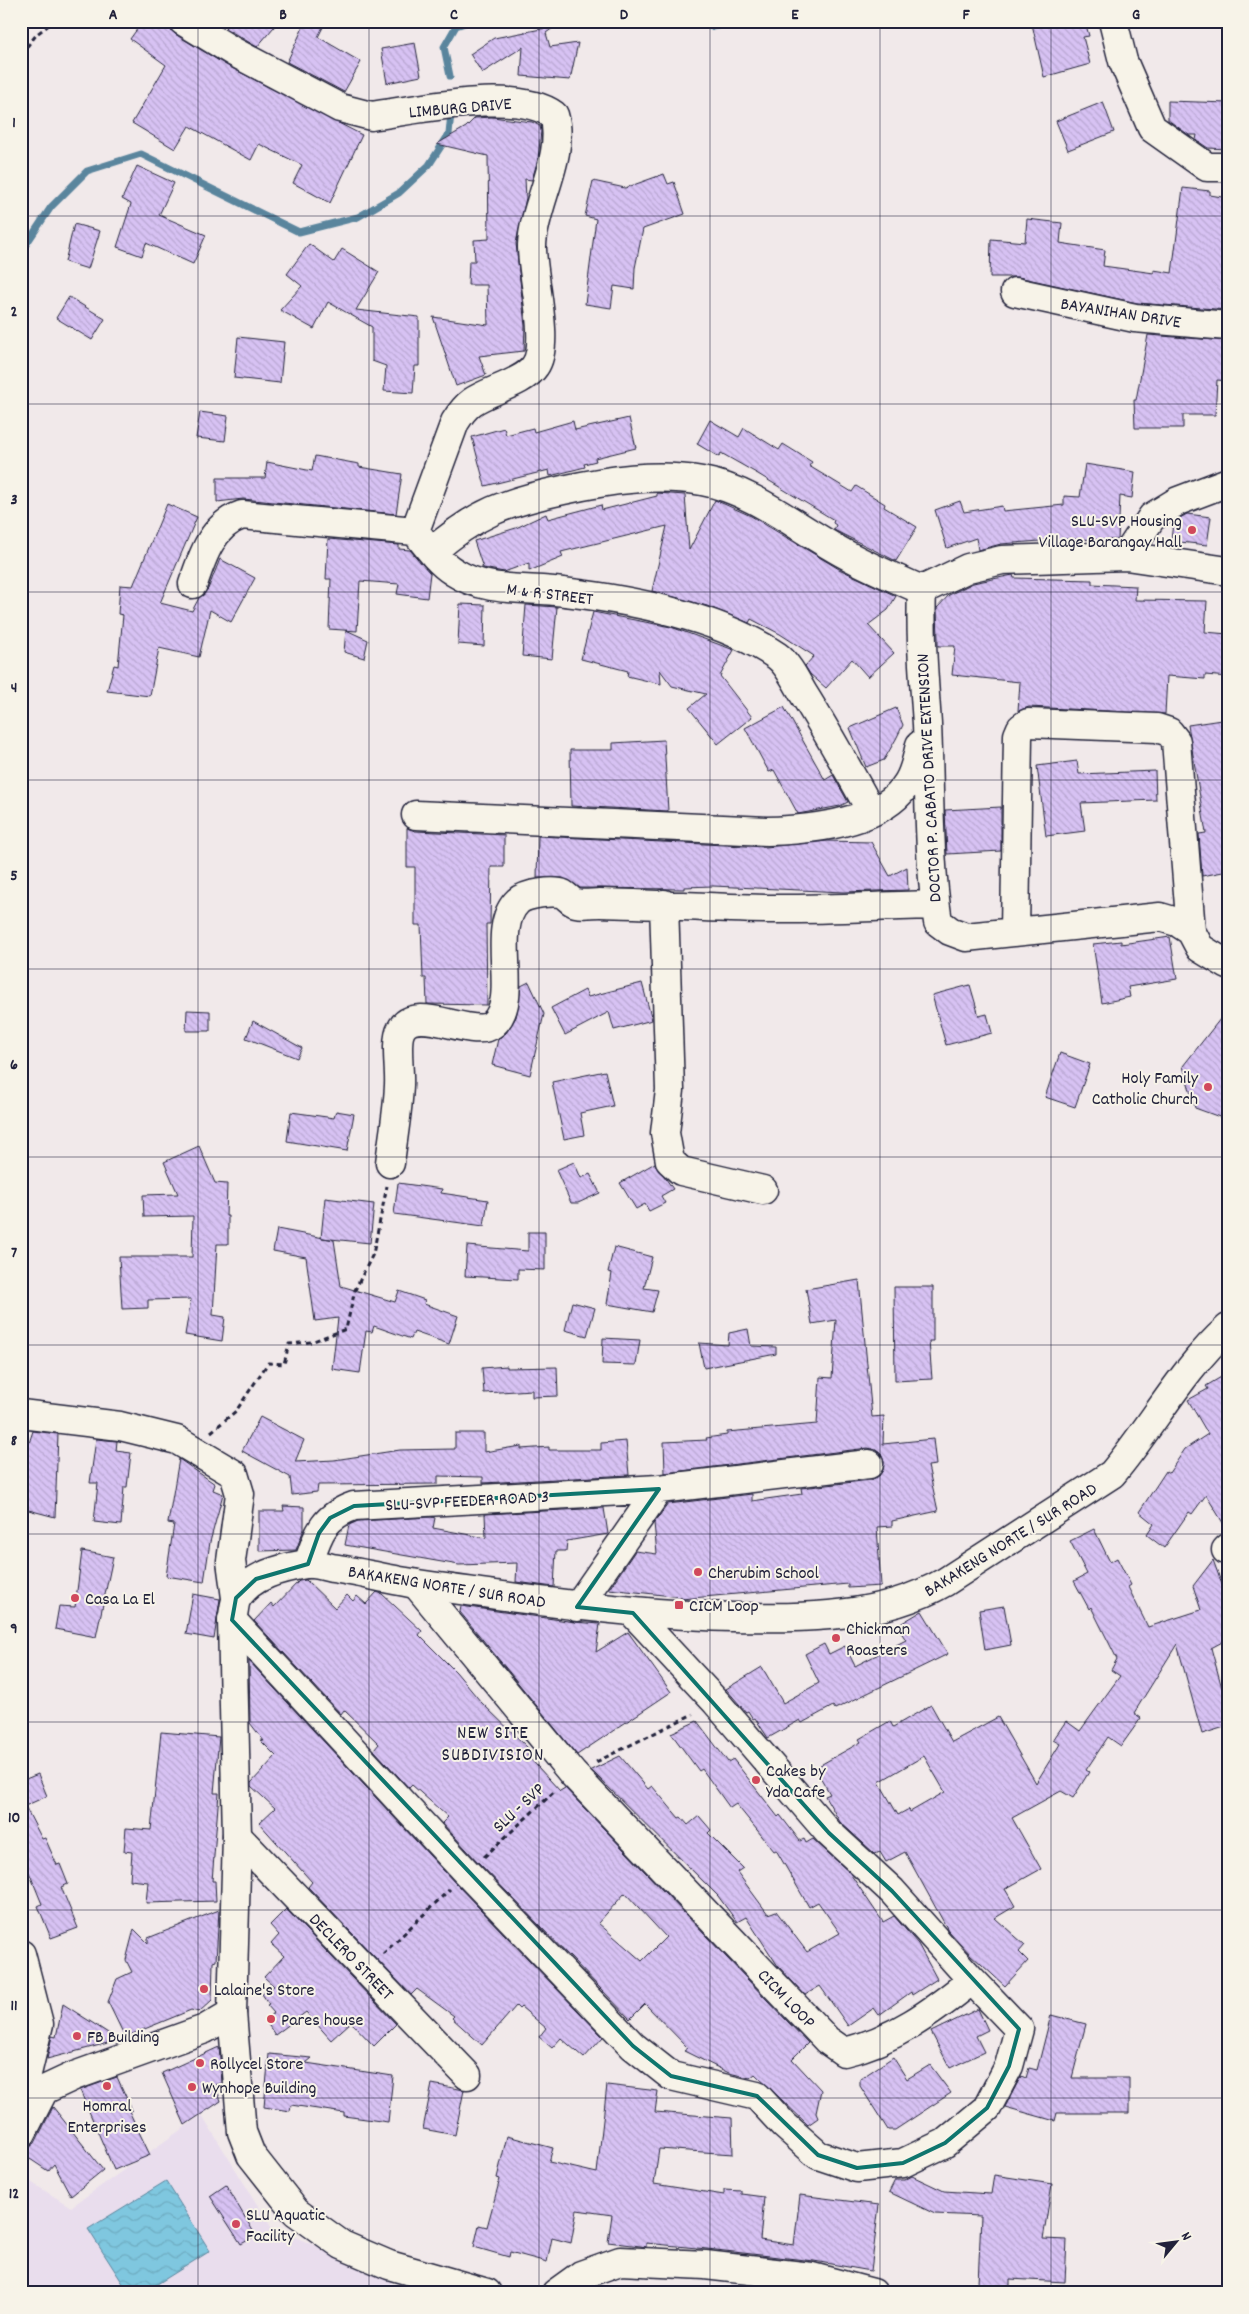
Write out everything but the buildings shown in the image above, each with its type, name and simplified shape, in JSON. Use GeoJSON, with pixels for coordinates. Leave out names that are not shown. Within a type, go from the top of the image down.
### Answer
{"type":"FeatureCollection","features":[{"type":"Feature","properties":{"kind":"street","name":"LIMBURG DRIVE"},"geometry":{"type":"LineString","coordinates":[[183,21],[234,52],[340,108],[371,116],[454,104],[490,102],[527,103],[544,108],[554,115],[558,139],[538,209],[532,245],[541,331],[538,360],[535,367],[524,375],[474,400],[464,408],[455,422],[415,531]]}},
{"type":"Feature","properties":{"kind":"street"},"geometry":{"type":"LineString","coordinates":[[1113,21],[1123,61],[1152,128],[1218,167]]}},
{"type":"Feature","properties":{"kind":"street","name":"BAYANIHAN DRIVE"},"geometry":{"type":"LineString","coordinates":[[1015,292],[1135,318],[1228,326]]}},
{"type":"Feature","properties":{"kind":"street"},"geometry":{"type":"LineString","coordinates":[[432,552],[454,532],[473,519],[508,504],[591,484],[669,478],[703,481],[751,499],[846,555],[922,590],[968,568],[1002,560],[1126,556],[1228,571]]}},
{"type":"Feature","properties":{"kind":"street"},"geometry":{"type":"LineString","coordinates":[[1126,556],[1152,517],[1178,500],[1228,482]]}},
{"type":"Feature","properties":{"kind":"street"},"geometry":{"type":"LineString","coordinates":[[193,584],[200,562],[214,536],[232,518],[242,515],[415,531]]}},
{"type":"Feature","properties":{"kind":"street","name":"M & R STREET"},"geometry":{"type":"LineString","coordinates":[[415,531],[432,552],[453,572],[475,582],[494,586],[564,592],[683,614],[732,633],[778,657],[817,715],[871,811]]}},
{"type":"Feature","properties":{"kind":"street","name":"DOCTOR P. CABATO DRIVE EXTENSION"},"geometry":{"type":"LineString","coordinates":[[922,590],[920,633],[927,722],[935,905],[938,922],[950,931],[966,937],[1160,917],[1177,922],[1190,931],[1200,948],[1228,965]]}},
{"type":"Feature","properties":{"kind":"street"},"geometry":{"type":"LineString","coordinates":[[416,814],[767,831],[794,830],[840,823],[890,803],[908,782],[927,722]]}},
{"type":"Feature","properties":{"kind":"street"},"geometry":{"type":"LineString","coordinates":[[1015,932],[1018,735],[1021,728],[1028,722],[1157,728],[1169,732],[1176,741],[1190,931]]}},
{"type":"Feature","properties":{"kind":"street"},"geometry":{"type":"LineString","coordinates":[[390,1163],[399,1086],[400,1032],[405,1024],[415,1020],[443,1021],[485,1028],[493,1024],[503,1010],[506,1000],[504,960],[507,920],[512,908],[528,895],[562,894],[576,903],[664,904],[766,909],[935,905]]}},
{"type":"Feature","properties":{"kind":"street"},"geometry":{"type":"LineString","coordinates":[[664,904],[670,1090],[664,1133],[670,1161],[681,1171],[763,1190]]}},
{"type":"Feature","properties":{"kind":"street","name":"BAKAKENG NORTE / SUR ROAD"},"geometry":{"type":"LineString","coordinates":[[234,1609],[256,1579],[269,1573],[308,1564],[416,1584],[633,1613],[800,1618],[849,1614],[922,1596],[1112,1474],[1131,1452],[1206,1348],[1228,1328]]}},
{"type":"Feature","properties":{"kind":"street"},"geometry":{"type":"LineString","coordinates":[[21,1414],[120,1426],[178,1440],[234,1474],[240,1494],[230,1561],[234,1609],[237,1836],[232,2013],[242,2132],[252,2155],[296,2212],[342,2245],[390,2265],[487,2293]]}},
{"type":"Feature","properties":{"kind":"street","name":"SLU-SVP FEEDER ROAD 3"},"geometry":{"type":"LineString","coordinates":[[308,1564],[319,1533],[330,1518],[354,1506],[659,1489],[869,1464]]}},
{"type":"Feature","properties":{"kind":"street"},"geometry":{"type":"LineString","coordinates":[[577,1607],[659,1489]]}},
{"type":"Feature","properties":{"kind":"street","name":"CICM LOOP"},"geometry":{"type":"LineString","coordinates":[[416,1584],[573,1774],[827,2040],[844,2052],[869,2046],[934,2011],[972,1980]]}},
{"type":"Feature","properties":{"kind":"street"},"geometry":{"type":"LineString","coordinates":[[234,1609],[467,1873],[633,2046],[671,2076],[756,2096],[784,2125],[818,2155],[857,2168],[903,2163],[945,2144],[986,2108],[1009,2066],[1019,2028],[972,1980],[892,1891],[829,1833],[716,1702],[633,1613]]}},
{"type":"Feature","properties":{"kind":"street","name":"DECLERO STREET"},"geometry":{"type":"LineString","coordinates":[[237,1836],[467,2075]]}},
{"type":"Feature","properties":{"kind":"street"},"geometry":{"type":"LineString","coordinates":[[21,1954],[40,2024],[21,2135]]}},
{"type":"Feature","properties":{"kind":"street"},"geometry":{"type":"LineString","coordinates":[[30,2084],[74,2076],[205,2029],[232,2013]]}},
{"type":"Feature","properties":{"kind":"street"},"geometry":{"type":"LineString","coordinates":[[556,2293],[581,2274],[620,2261],[705,2265],[812,2277],[873,2293]]}},
{"type":"Feature","properties":{"kind":"street"},"geometry":{"type":"LineString","coordinates":[[390,2265],[411,2293]]}},
{"type":"Feature","properties":{"kind":"path"},"geometry":{"type":"LineString","coordinates":[[21,54],[37,34],[54,21]]}},
{"type":"Feature","properties":{"kind":"path"},"geometry":{"type":"LineString","coordinates":[[199,1454],[208,1434],[236,1411],[268,1363],[284,1364],[289,1344],[311,1342],[346,1329],[355,1290],[373,1254],[390,1163]]}},
{"type":"Feature","properties":{"kind":"path","name":"SLU - SVP"},"geometry":{"type":"LineString","coordinates":[[366,1970],[573,1774],[716,1702]]}},
{"type":"Feature","properties":{"kind":"highlighted area"},"geometry":{"type":"Polygon","coordinates":[[[659,1489],[577,1607],[633,1613],[829,1833],[892,1891],[1019,2029],[1009,2066],[987,2108],[945,2143],[903,2163],[857,2168],[818,2155],[757,2096],[671,2076],[633,2046],[232,1620],[236,1598],[256,1579],[308,1564],[319,1533],[330,1518],[354,1506],[659,1489]]]}},
{"type":"Feature","properties":{"kind":"shaded area"},"geometry":{"type":"Polygon","coordinates":[[[202,2115],[271,2227],[356,2263],[383,2272],[399,2293],[21,2293],[21,2176],[71,2207],[202,2115]]]}},
{"type":"Feature","properties":{"kind":"water"},"geometry":{"type":"Polygon","coordinates":[[[166,2181],[210,2251],[143,2293],[129,2293],[88,2229],[166,2181]]]}},
{"type":"Feature","properties":{"kind":"waterway"},"geometry":{"type":"LineString","coordinates":[[450,76],[444,47],[456,26],[471,21]]}},
{"type":"Feature","properties":{"kind":"waterway"},"geometry":{"type":"LineString","coordinates":[[702,21],[712,27],[741,21]]}},
{"type":"Feature","properties":{"kind":"waterway"},"geometry":{"type":"LineString","coordinates":[[21,252],[51,207],[87,171],[141,154],[299,232],[358,217],[399,193],[429,165],[449,134],[451,113]]}},
{"type":"Feature","properties":{"kind":"place","name":"SLU-SVP Housing Village Barangay Hall"},"geometry":{"type":"Point","coordinates":[1192,530]}},
{"type":"Feature","properties":{"kind":"place","name":"Holy Family Catholic Church"},"geometry":{"type":"Point","coordinates":[1208,1087]}},
{"type":"Feature","properties":{"kind":"place","name":"Cherubim School"},"geometry":{"type":"Point","coordinates":[698,1572]}},
{"type":"Feature","properties":{"kind":"place","name":"Casa La El"},"geometry":{"type":"Point","coordinates":[75,1598]}},
{"type":"Feature","properties":{"kind":"place","name":"CICM Loop"},"geometry":{"type":"Point","coordinates":[679,1605]}},
{"type":"Feature","properties":{"kind":"place","name":"Chickman Roasters"},"geometry":{"type":"Point","coordinates":[836,1638]}},
{"type":"Feature","properties":{"kind":"place","name":"Cakes by Yda Cafe"},"geometry":{"type":"Point","coordinates":[756,1780]}},
{"type":"Feature","properties":{"kind":"place","name":"Lalaine's Store"},"geometry":{"type":"Point","coordinates":[204,1989]}},
{"type":"Feature","properties":{"kind":"place","name":"Pares house"},"geometry":{"type":"Point","coordinates":[271,2019]}},
{"type":"Feature","properties":{"kind":"place","name":"FB Building"},"geometry":{"type":"Point","coordinates":[77,2036]}},
{"type":"Feature","properties":{"kind":"place","name":"Rollycel Store"},"geometry":{"type":"Point","coordinates":[200,2063]}},
{"type":"Feature","properties":{"kind":"place","name":"Homral Enterprises"},"geometry":{"type":"Point","coordinates":[107,2086]}},
{"type":"Feature","properties":{"kind":"place","name":"Wynhope Building"},"geometry":{"type":"Point","coordinates":[192,2087]}},
{"type":"Feature","properties":{"kind":"place","name":"SLU Aquatic Facility"},"geometry":{"type":"Point","coordinates":[236,2224]}},
{"type":"Feature","properties":{"kind":"district","name":"NEW SITE SUBDIVISION"},"geometry":{"type":"Point","coordinates":[493,1742]}}]}
